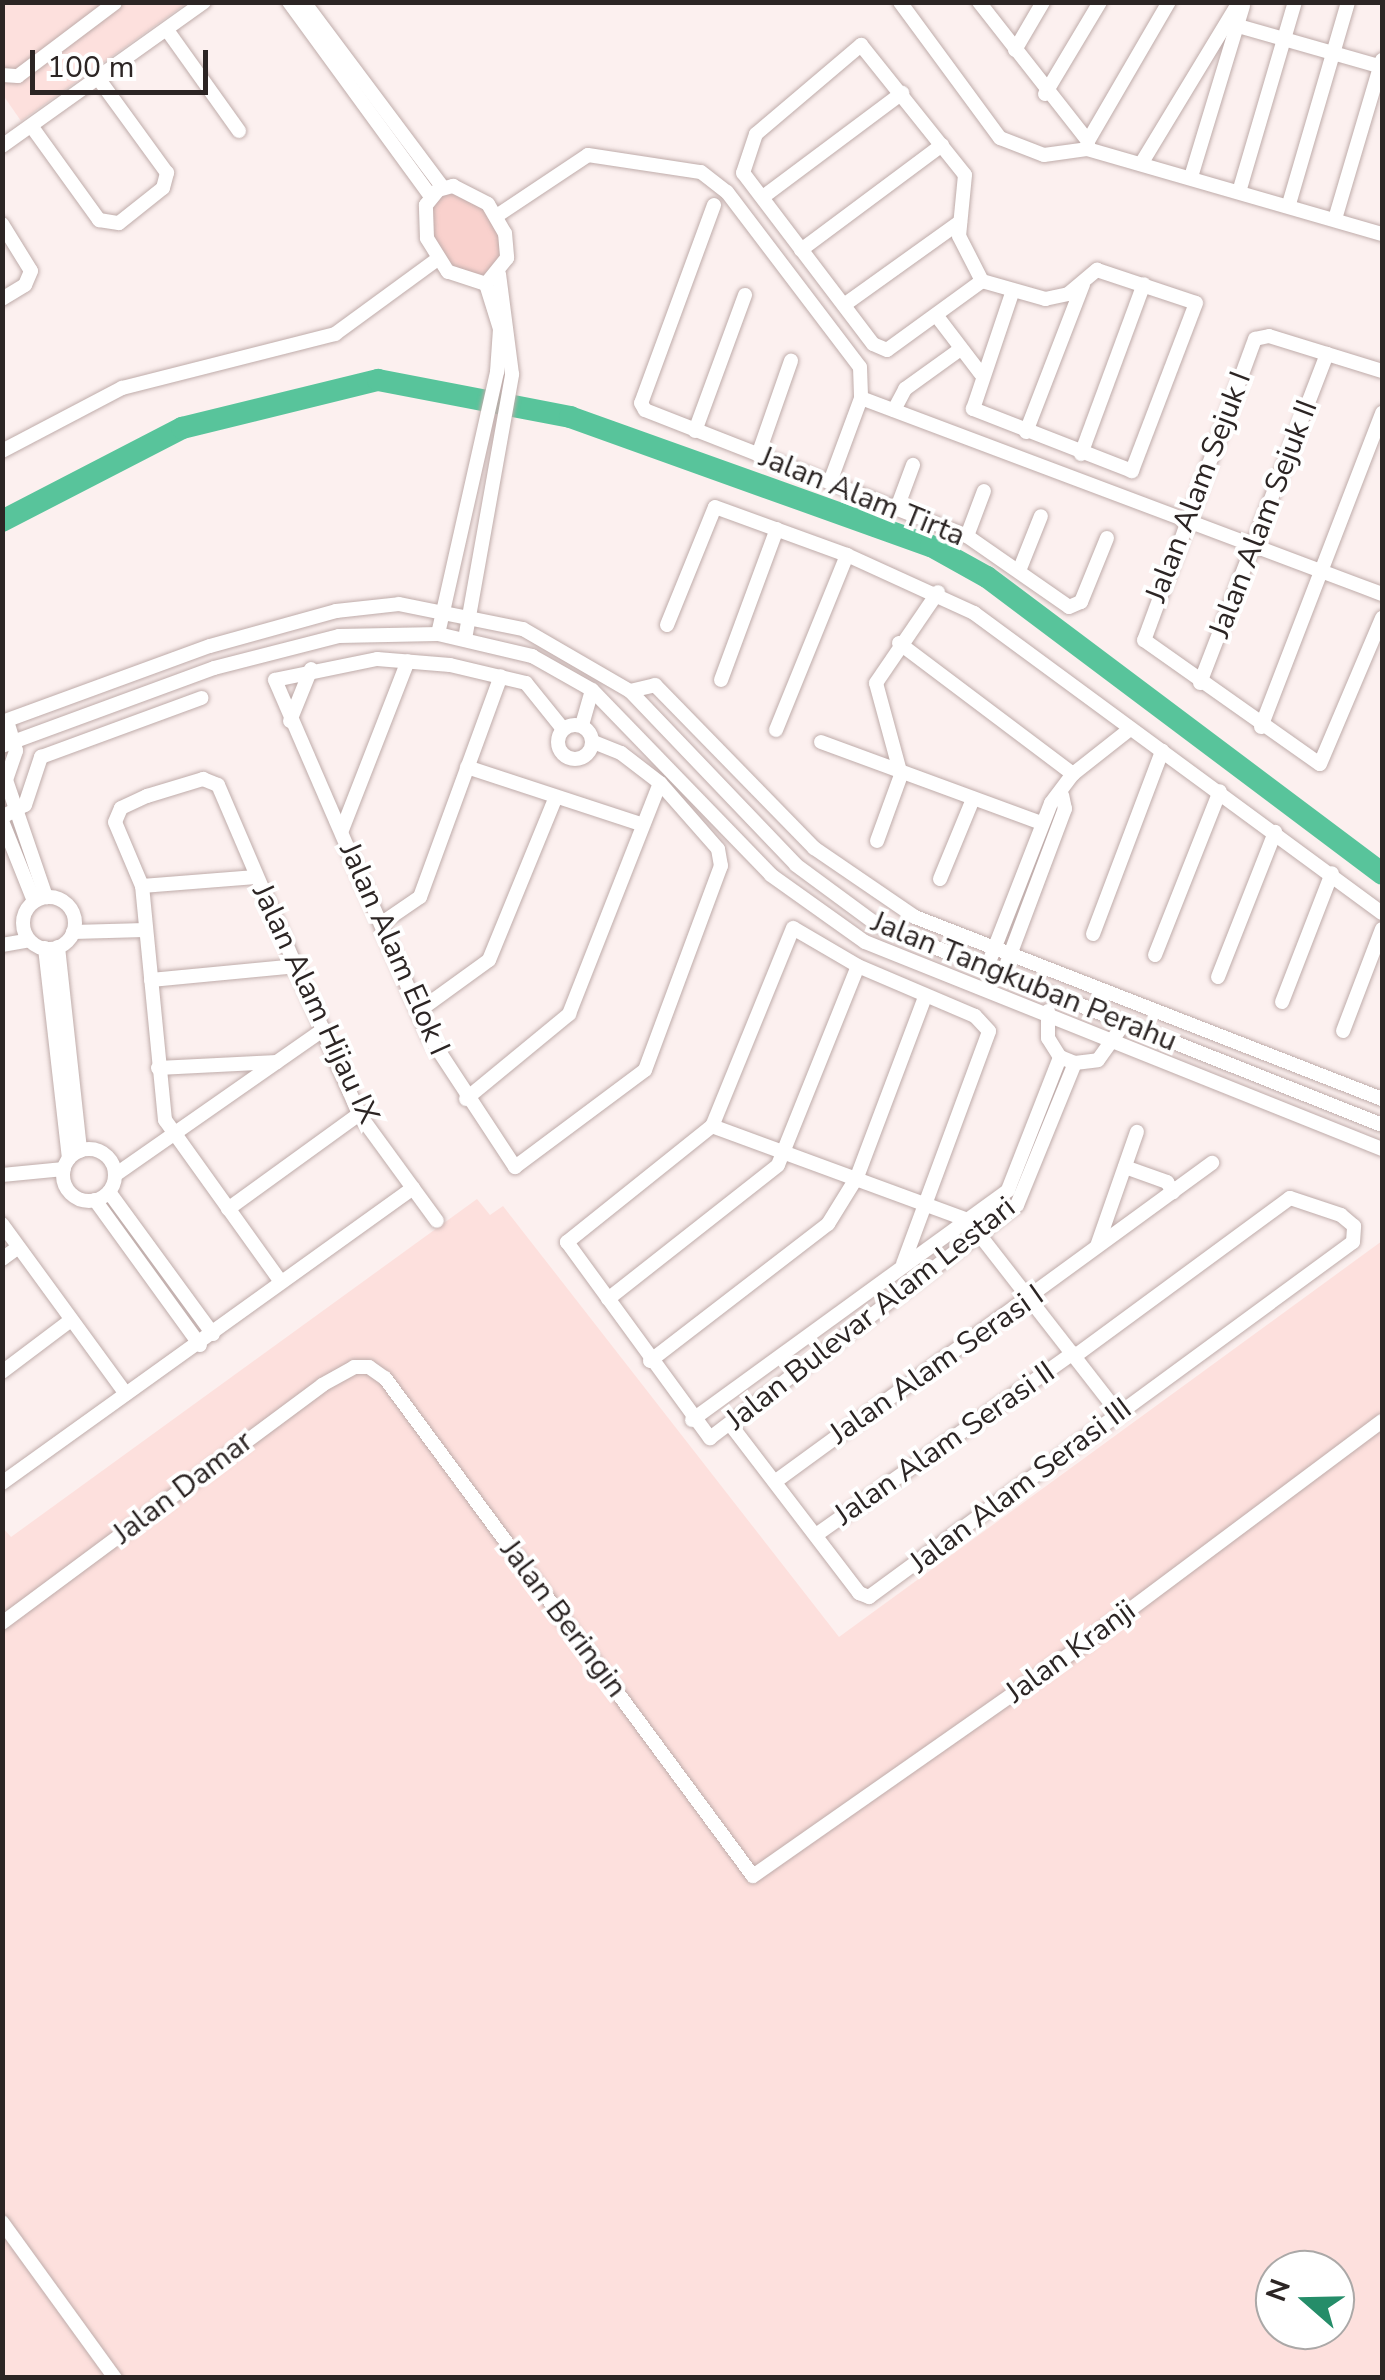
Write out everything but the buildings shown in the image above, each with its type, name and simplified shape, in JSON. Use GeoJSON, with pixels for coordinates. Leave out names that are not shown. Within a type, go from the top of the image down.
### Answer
{"type":"FeatureCollection","features":[{"type":"Feature","properties":{"kind":"street"},"geometry":{"type":"LineString","coordinates":[[2,75],[18,76],[114,2]]}},
{"type":"Feature","properties":{"kind":"street"},"geometry":{"type":"LineString","coordinates":[[2,146],[204,2]]}},
{"type":"Feature","properties":{"kind":"street"},"geometry":{"type":"LineString","coordinates":[[289,2],[437,192]]}},
{"type":"Feature","properties":{"kind":"street"},"geometry":{"type":"LineString","coordinates":[[304,2],[437,192]]}},
{"type":"Feature","properties":{"kind":"street"},"geometry":{"type":"LineString","coordinates":[[900,2],[1000,138],[1044,155],[1087,145],[1168,2]]}},
{"type":"Feature","properties":{"kind":"street"},"geometry":{"type":"LineString","coordinates":[[1015,50],[1043,2]]}},
{"type":"Feature","properties":{"kind":"street"},"geometry":{"type":"LineString","coordinates":[[1045,94],[1100,2]]}},
{"type":"Feature","properties":{"kind":"street"},"geometry":{"type":"LineString","coordinates":[[1140,164],[1242,2]]}},
{"type":"Feature","properties":{"kind":"street"},"geometry":{"type":"LineString","coordinates":[[1191,177],[1242,2]]}},
{"type":"Feature","properties":{"kind":"street"},"geometry":{"type":"LineString","coordinates":[[1238,192],[1295,2]]}},
{"type":"Feature","properties":{"kind":"street"},"geometry":{"type":"LineString","coordinates":[[1289,204],[1348,2]]}},
{"type":"Feature","properties":{"kind":"street"},"geometry":{"type":"LineString","coordinates":[[981,3],[1045,94],[1087,145],[1382,234]]}},
{"type":"Feature","properties":{"kind":"street"},"geometry":{"type":"LineString","coordinates":[[1238,26],[1382,64],[1335,219]]}},
{"type":"Feature","properties":{"kind":"street"},"geometry":{"type":"LineString","coordinates":[[168,30],[239,131]]}},
{"type":"Feature","properties":{"kind":"street"},"geometry":{"type":"LineString","coordinates":[[982,281],[881,348],[743,173],[747,150],[766,121],[861,45],[902,93],[968,184],[960,222],[962,250],[982,281],[1012,293],[1057,298],[1097,270],[1196,304],[1132,471],[1080,454],[973,409],[981,374],[1012,293]]}},
{"type":"Feature","properties":{"kind":"street"},"geometry":{"type":"LineString","coordinates":[[32,126],[108,224],[118,223],[167,181],[98,78]]}},
{"type":"Feature","properties":{"kind":"street"},"geometry":{"type":"LineString","coordinates":[[763,197],[902,93]]}},
{"type":"Feature","properties":{"kind":"street"},"geometry":{"type":"LineString","coordinates":[[800,250],[942,145]]}},
{"type":"Feature","properties":{"kind":"street"},"geometry":{"type":"LineString","coordinates":[[498,215],[588,156],[708,175],[860,367],[860,398],[830,482]]}},
{"type":"Feature","properties":{"kind":"street"},"geometry":{"type":"LineString","coordinates":[[437,192],[471,191],[498,215],[507,242],[500,274],[504,373],[501,433],[474,615],[465,638]]}},
{"type":"Feature","properties":{"kind":"street"},"geometry":{"type":"LineString","coordinates":[[437,192],[423,221],[436,260],[456,278],[486,284],[500,274]]}},
{"type":"Feature","properties":{"kind":"street","name":"Jalan Alam Tirta"},"geometry":{"type":"LineString","coordinates":[[714,205],[640,403],[695,431],[967,536],[1076,607],[1106,538]]}},
{"type":"Feature","properties":{"kind":"street"},"geometry":{"type":"LineString","coordinates":[[844,305],[960,222]]}},
{"type":"Feature","properties":{"kind":"street"},"geometry":{"type":"LineString","coordinates":[[2,224],[31,271],[28,279],[2,299]]}},
{"type":"Feature","properties":{"kind":"street"},"geometry":{"type":"LineString","coordinates":[[2,452],[132,385],[335,334],[436,260]]}},
{"type":"Feature","properties":{"kind":"street"},"geometry":{"type":"LineString","coordinates":[[1026,432],[1086,278]]}},
{"type":"Feature","properties":{"kind":"street"},"geometry":{"type":"LineString","coordinates":[[438,634],[484,432],[504,373],[500,329],[486,284]]}},
{"type":"Feature","properties":{"kind":"street"},"geometry":{"type":"LineString","coordinates":[[1080,454],[1144,284]]}},
{"type":"Feature","properties":{"kind":"street"},"geometry":{"type":"LineString","coordinates":[[695,431],[745,296]]}},
{"type":"Feature","properties":{"kind":"street"},"geometry":{"type":"LineString","coordinates":[[936,315],[981,374]]}},
{"type":"Feature","properties":{"kind":"street","name":"Jalan Alam Sejuk I"},"geometry":{"type":"LineString","coordinates":[[1200,684],[1144,640],[1188,522],[1261,336],[1327,354]]}},
{"type":"Feature","properties":{"kind":"street"},"geometry":{"type":"LineString","coordinates":[[894,410],[905,388],[959,350]]}},
{"type":"Feature","properties":{"kind":"street"},"geometry":{"type":"LineString","coordinates":[[1327,354],[1382,371]]}},
{"type":"Feature","properties":{"kind":"street","name":"Jalan Alam Sejuk II"},"geometry":{"type":"LineString","coordinates":[[1200,684],[1327,354]]}},
{"type":"Feature","properties":{"kind":"street"},"geometry":{"type":"LineString","coordinates":[[758,455],[791,361]]}},
{"type":"Feature","properties":{"kind":"street"},"geometry":{"type":"LineString","coordinates":[[860,398],[1382,594]]}},
{"type":"Feature","properties":{"kind":"street"},"geometry":{"type":"LineString","coordinates":[[1261,727],[1382,413]]}},
{"type":"Feature","properties":{"kind":"street"},"geometry":{"type":"LineString","coordinates":[[897,508],[912,465]]}},
{"type":"Feature","properties":{"kind":"street"},"geometry":{"type":"LineString","coordinates":[[967,536],[984,491]]}},
{"type":"Feature","properties":{"kind":"street"},"geometry":{"type":"LineString","coordinates":[[666,625],[710,510],[718,507],[847,555],[938,592],[1220,792],[1382,913]]}},
{"type":"Feature","properties":{"kind":"street"},"geometry":{"type":"LineString","coordinates":[[1019,571],[1041,516]]}},
{"type":"Feature","properties":{"kind":"street"},"geometry":{"type":"LineString","coordinates":[[464,521],[485,522]]}},
{"type":"Feature","properties":{"kind":"street"},"geometry":{"type":"LineString","coordinates":[[722,680],[778,529]]}},
{"type":"Feature","properties":{"kind":"street"},"geometry":{"type":"LineString","coordinates":[[776,730],[847,555]]}},
{"type":"Feature","properties":{"kind":"street"},"geometry":{"type":"LineString","coordinates":[[877,841],[901,774],[876,694],[882,668],[938,592]]}},
{"type":"Feature","properties":{"kind":"street","name":"Jalan Tangkuban Perahu"},"geometry":{"type":"LineString","coordinates":[[5,722],[208,647],[336,611],[399,604],[474,615],[544,638],[630,692],[796,865],[876,924],[1054,998],[1382,1125]]}},
{"type":"Feature","properties":{"kind":"street"},"geometry":{"type":"LineString","coordinates":[[1200,684],[1320,764],[1382,618]]}},
{"type":"Feature","properties":{"kind":"street","name":"Jalan Tangkuban Perahu"},"geometry":{"type":"LineString","coordinates":[[8,744],[212,669],[338,636],[438,634],[532,656],[592,690],[771,875],[864,942],[1112,1045],[1382,1149]]}},
{"type":"Feature","properties":{"kind":"street"},"geometry":{"type":"LineString","coordinates":[[898,643],[1073,774]]}},
{"type":"Feature","properties":{"kind":"street"},"geometry":{"type":"LineString","coordinates":[[208,647],[212,669]]}},
{"type":"Feature","properties":{"kind":"street"},"geometry":{"type":"LineString","coordinates":[[342,830],[408,660]]}},
{"type":"Feature","properties":{"kind":"street"},"geometry":{"type":"LineString","coordinates":[[290,721],[311,669],[408,660],[526,683],[563,729]]}},
{"type":"Feature","properties":{"kind":"street","name":"Jalan Alam Elok I"},"geometry":{"type":"LineString","coordinates":[[311,669],[275,680],[290,721],[420,1010],[466,1099],[515,1167],[645,1070],[721,866],[718,849],[660,784]]}},
{"type":"Feature","properties":{"kind":"street"},"geometry":{"type":"LineString","coordinates":[[382,923],[420,896],[502,676]]}},
{"type":"Feature","properties":{"kind":"street"},"geometry":{"type":"LineString","coordinates":[[630,692],[655,685],[814,848],[867,890],[994,950],[1382,1099]]}},
{"type":"Feature","properties":{"kind":"street"},"geometry":{"type":"LineString","coordinates":[[466,1099],[569,1014],[660,784],[621,753],[592,741],[582,726],[592,690]]}},
{"type":"Feature","properties":{"kind":"street"},"geometry":{"type":"LineString","coordinates":[[7,817],[29,798],[41,757],[201,698]]}},
{"type":"Feature","properties":{"kind":"street"},"geometry":{"type":"LineString","coordinates":[[5,722],[7,817],[40,899]]}},
{"type":"Feature","properties":{"kind":"street"},"geometry":{"type":"LineString","coordinates":[[563,729],[582,726]]}},
{"type":"Feature","properties":{"kind":"street"},"geometry":{"type":"LineString","coordinates":[[563,729],[558,748],[573,760],[583,758],[592,741]]}},
{"type":"Feature","properties":{"kind":"street"},"geometry":{"type":"LineString","coordinates":[[986,970],[1041,823],[1073,774],[1129,730]]}},
{"type":"Feature","properties":{"kind":"street"},"geometry":{"type":"LineString","coordinates":[[821,742],[1041,823]]}},
{"type":"Feature","properties":{"kind":"street"},"geometry":{"type":"LineString","coordinates":[[1093,934],[1162,751]]}},
{"type":"Feature","properties":{"kind":"street"},"geometry":{"type":"LineString","coordinates":[[467,767],[643,825]]}},
{"type":"Feature","properties":{"kind":"street","name":"Jalan Alam Hijau IX"},"geometry":{"type":"LineString","coordinates":[[142,886],[114,822],[121,808],[146,796],[210,779],[222,790],[359,1114],[437,1221]]}},
{"type":"Feature","properties":{"kind":"street"},"geometry":{"type":"LineString","coordinates":[[1154,956],[1220,792]]}},
{"type":"Feature","properties":{"kind":"street"},"geometry":{"type":"LineString","coordinates":[[710,811],[724,794]]}},
{"type":"Feature","properties":{"kind":"street"},"geometry":{"type":"LineString","coordinates":[[1002,977],[1064,809],[1062,795]]}},
{"type":"Feature","properties":{"kind":"street"},"geometry":{"type":"LineString","coordinates":[[420,1010],[490,960],[556,799]]}},
{"type":"Feature","properties":{"kind":"street"},"geometry":{"type":"LineString","coordinates":[[940,878],[973,799]]}},
{"type":"Feature","properties":{"kind":"street"},"geometry":{"type":"LineString","coordinates":[[1218,977],[1274,832]]}},
{"type":"Feature","properties":{"kind":"street"},"geometry":{"type":"LineString","coordinates":[[796,865],[814,848]]}},
{"type":"Feature","properties":{"kind":"street"},"geometry":{"type":"LineString","coordinates":[[1282,1002],[1332,873]]}},
{"type":"Feature","properties":{"kind":"street"},"geometry":{"type":"LineString","coordinates":[[256,876],[142,886],[164,1120],[281,1282]]}},
{"type":"Feature","properties":{"kind":"street"},"geometry":{"type":"LineString","coordinates":[[40,899],[69,907],[73,932]]}},
{"type":"Feature","properties":{"kind":"street"},"geometry":{"type":"LineString","coordinates":[[29,940],[23,919],[40,899]]}},
{"type":"Feature","properties":{"kind":"street"},"geometry":{"type":"LineString","coordinates":[[1014,899],[1028,905]]}},
{"type":"Feature","properties":{"kind":"street"},"geometry":{"type":"LineString","coordinates":[[692,1420],[567,1242],[712,1126],[793,928],[858,966],[984,1021],[986,1041],[904,1264]]}},
{"type":"Feature","properties":{"kind":"street"},"geometry":{"type":"LineString","coordinates":[[1343,1032],[1382,929]]}},
{"type":"Feature","properties":{"kind":"street"},"geometry":{"type":"LineString","coordinates":[[51,948],[73,932],[145,930]]}},
{"type":"Feature","properties":{"kind":"street"},"geometry":{"type":"LineString","coordinates":[[2,945],[29,940],[51,948]]}},
{"type":"Feature","properties":{"kind":"street"},"geometry":{"type":"LineString","coordinates":[[51,948],[71,1160],[68,1190],[102,1196],[212,1334]]}},
{"type":"Feature","properties":{"kind":"street"},"geometry":{"type":"LineString","coordinates":[[151,980],[297,966]]}},
{"type":"Feature","properties":{"kind":"street"},"geometry":{"type":"LineString","coordinates":[[608,1299],[764,1179],[788,1151],[858,966]]}},
{"type":"Feature","properties":{"kind":"street"},"geometry":{"type":"LineString","coordinates":[[650,1361],[828,1224],[857,1177],[925,997]]}},
{"type":"Feature","properties":{"kind":"street"},"geometry":{"type":"LineString","coordinates":[[1054,998],[1045,1018],[1058,1062],[1073,1068],[1098,1060],[1123,1024]]}},
{"type":"Feature","properties":{"kind":"street"},"geometry":{"type":"LineString","coordinates":[[102,1196],[115,1175],[175,1138],[324,1028]]}},
{"type":"Feature","properties":{"kind":"street"},"geometry":{"type":"LineString","coordinates":[[158,1068],[276,1062]]}},
{"type":"Feature","properties":{"kind":"street","name":"Jalan Bulevar Alam Lestari"},"geometry":{"type":"LineString","coordinates":[[1058,1062],[1008,1190],[692,1420],[709,1438],[980,1231],[1024,1192],[1073,1068]]}},
{"type":"Feature","properties":{"kind":"street"},"geometry":{"type":"LineString","coordinates":[[1294,1090],[1318,1075]]}},
{"type":"Feature","properties":{"kind":"street"},"geometry":{"type":"LineString","coordinates":[[1318,1075],[1329,1104]]}},
{"type":"Feature","properties":{"kind":"street"},"geometry":{"type":"LineString","coordinates":[[228,1209],[359,1114]]}},
{"type":"Feature","properties":{"kind":"street"},"geometry":{"type":"LineString","coordinates":[[712,1126],[968,1220],[1118,1413]]}},
{"type":"Feature","properties":{"kind":"street"},"geometry":{"type":"LineString","coordinates":[[1097,1246],[1137,1132]]}},
{"type":"Feature","properties":{"kind":"street"},"geometry":{"type":"LineString","coordinates":[[2,1176],[108,1156],[115,1175]]}},
{"type":"Feature","properties":{"kind":"street","name":"Jalan Alam Serasi I"},"geometry":{"type":"LineString","coordinates":[[776,1481],[1032,1300],[1097,1246],[1212,1163]]}},
{"type":"Feature","properties":{"kind":"street"},"geometry":{"type":"LineString","coordinates":[[1125,1166],[1167,1182],[1174,1192]]}},
{"type":"Feature","properties":{"kind":"street"},"geometry":{"type":"LineString","coordinates":[[2,1484],[413,1188]]}},
{"type":"Feature","properties":{"kind":"street"},"geometry":{"type":"LineString","coordinates":[[102,1196],[200,1345]]}},
{"type":"Feature","properties":{"kind":"street","name":"Jalan Alam Serasi II"},"geometry":{"type":"LineString","coordinates":[[816,1535],[1290,1198],[1347,1218],[1353,1242]]}},
{"type":"Feature","properties":{"kind":"street"},"geometry":{"type":"LineString","coordinates":[[2,1224],[126,1394]]}},
{"type":"Feature","properties":{"kind":"street","name":"Jalan Alam Serasi III"},"geometry":{"type":"LineString","coordinates":[[730,1424],[858,1593],[869,1597],[1353,1242]]}},
{"type":"Feature","properties":{"kind":"street"},"geometry":{"type":"LineString","coordinates":[[2,1259],[17,1248]]}},
{"type":"Feature","properties":{"kind":"street"},"geometry":{"type":"LineString","coordinates":[[2,1372],[71,1320]]}},
{"type":"Feature","properties":{"kind":"street","name":"Jalan Damar"},"geometry":{"type":"LineString","coordinates":[[2,1623],[322,1385],[354,1366],[369,1367]]}},
{"type":"Feature","properties":{"kind":"street","name":"Jalan Beringin"},"geometry":{"type":"LineString","coordinates":[[369,1367],[385,1378],[753,1876]]}},
{"type":"Feature","properties":{"kind":"street","name":"Jalan Kranji"},"geometry":{"type":"LineString","coordinates":[[753,1876],[1084,1644],[1382,1421]]}},
{"type":"Feature","properties":{"kind":"street"},"geometry":{"type":"LineString","coordinates":[[2,2222],[115,2378]]}},
{"type":"Feature","properties":{"kind":"shaded area"},"geometry":{"type":"Polygon","coordinates":[[[2,3],[187,3],[21,121],[3,95],[2,3]]]}},
{"type":"Feature","properties":{"kind":"shaded area"},"geometry":{"type":"Polygon","coordinates":[[[453,188],[497,216],[506,257],[486,283],[458,277],[437,258],[428,206],[438,191],[453,188]]]}},
{"type":"Feature","properties":{"kind":"shaded area"},"geometry":{"type":"Polygon","coordinates":[[[477,1199],[490,1215],[503,1206],[839,1637],[1382,1241],[1382,2377],[3,2377],[2,1527],[11,1537],[477,1199]]]}},
{"type":"Feature","properties":{"kind":"waterway"},"geometry":{"type":"LineString","coordinates":[[2,521],[182,428],[378,380],[570,417],[931,546],[987,577],[1382,874]]}}]}
